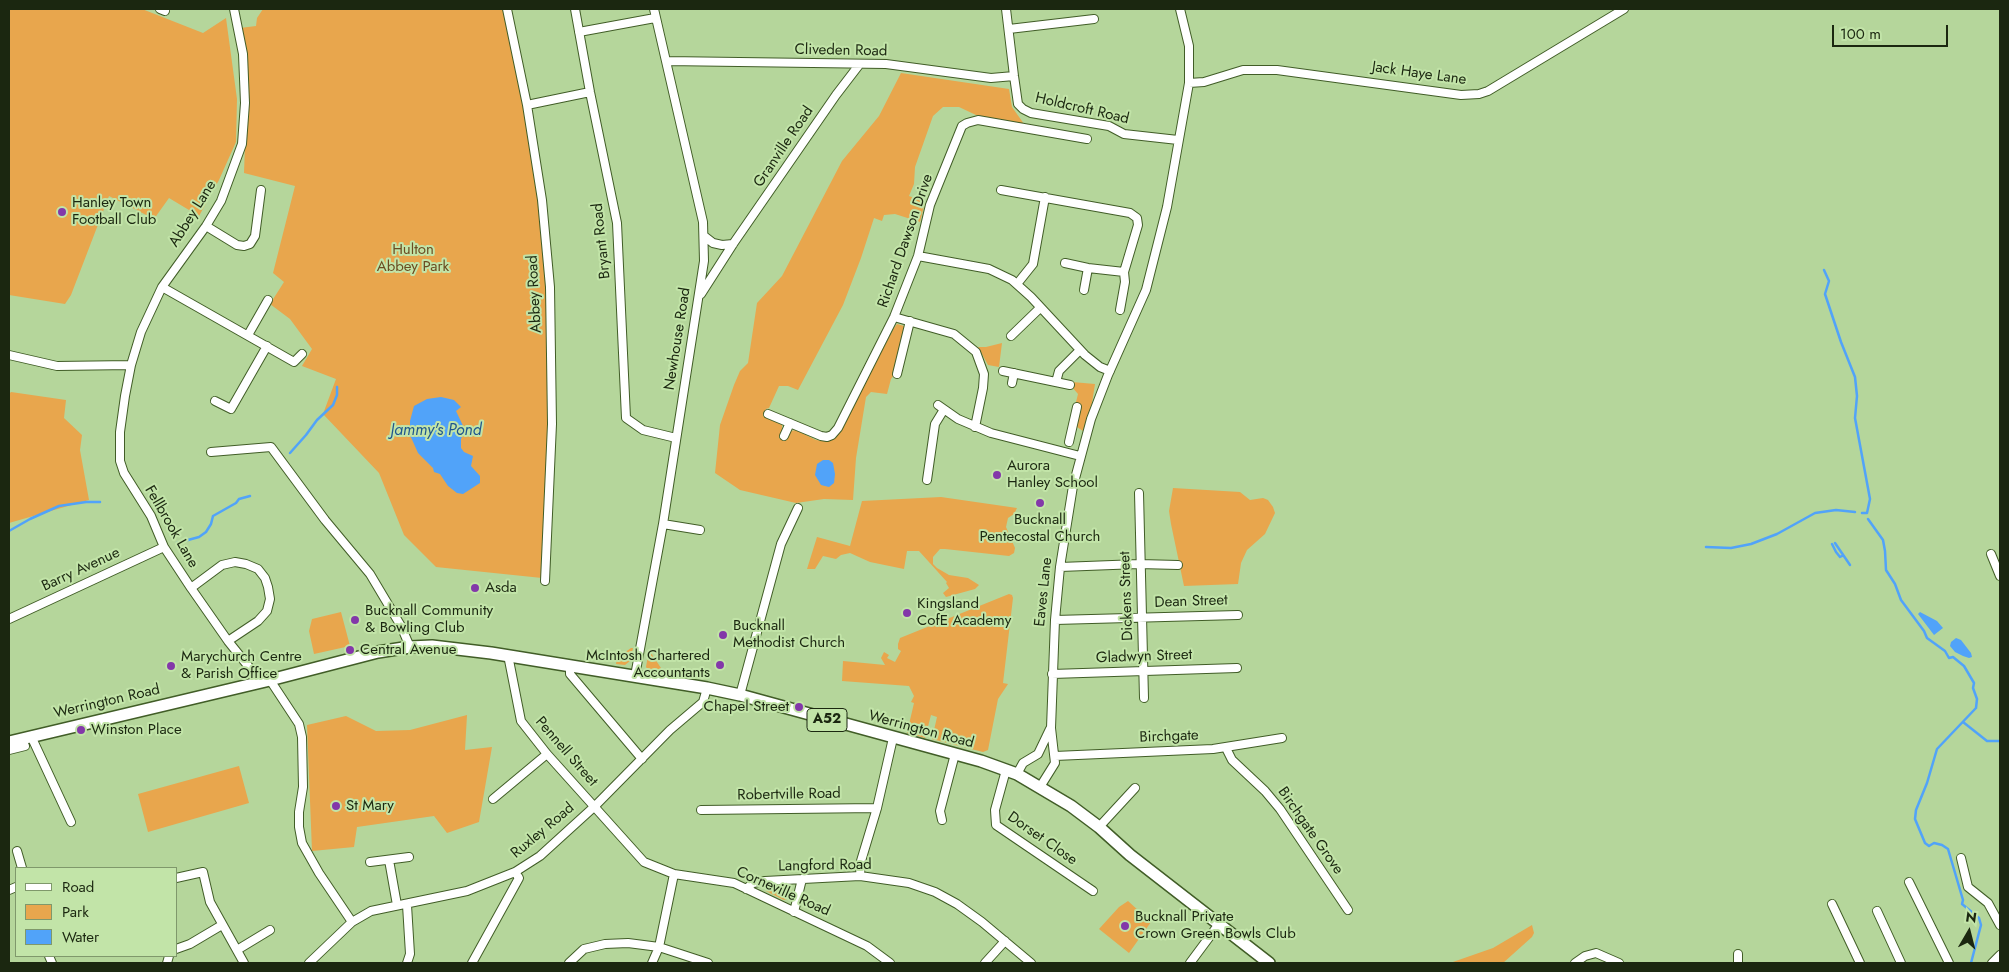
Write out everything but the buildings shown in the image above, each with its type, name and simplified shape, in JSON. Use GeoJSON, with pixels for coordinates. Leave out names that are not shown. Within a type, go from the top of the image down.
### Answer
{"type":"FeatureCollection","features":[{"type":"Feature","properties":{"kind":"highway","name":"Werrington Road"},"geometry":{"type":"LineString","coordinates":[[9,742],[28,741],[378,652],[410,647],[450,648],[508,655],[706,688],[740,695],[955,754],[1011,772],[1071,806],[1130,855],[1269,963]]}},
{"type":"Feature","properties":{"kind":"street","name":"Abbey Lane"},"geometry":{"type":"LineString","coordinates":[[131,365],[141,332],[162,287],[206,226],[226,190],[242,144],[245,104],[243,54],[234,9]]}},
{"type":"Feature","properties":{"kind":"street","name":"Abbey Road"},"geometry":{"type":"LineString","coordinates":[[507,9],[527,105],[542,200],[550,287],[552,424],[545,581]]}},
{"type":"Feature","properties":{"kind":"street","name":"Bryant Road"},"geometry":{"type":"LineString","coordinates":[[575,9],[616,223],[626,418],[643,430],[676,438]]}},
{"type":"Feature","properties":{"kind":"street","name":"Newhouse Road"},"geometry":{"type":"LineString","coordinates":[[635,676],[664,524],[704,261],[703,222],[654,9]]}},
{"type":"Feature","properties":{"kind":"street","name":"Holdcroft Road"},"geometry":{"type":"LineString","coordinates":[[1006,9],[1018,104],[1023,110],[1030,113],[1109,126],[1124,134],[1178,140]]}},
{"type":"Feature","properties":{"kind":"street","name":"Eaves Lane"},"geometry":{"type":"LineString","coordinates":[[1056,756],[1051,728],[1052,674],[1054,620],[1060,567],[1080,456],[1109,373],[1146,290],[1167,207],[1189,83],[1189,46],[1180,9]]}},
{"type":"Feature","properties":{"kind":"street","name":"Jack Haye Lane"},"geometry":{"type":"LineString","coordinates":[[1189,83],[1204,82],[1243,70],[1277,70],[1460,95],[1479,94],[1488,91],[1624,9]]}},
{"type":"Feature","properties":{"kind":"street"},"geometry":{"type":"LineString","coordinates":[[579,32],[655,18]]}},
{"type":"Feature","properties":{"kind":"street"},"geometry":{"type":"LineString","coordinates":[[1009,29],[1094,19]]}},
{"type":"Feature","properties":{"kind":"street","name":"Cliveden Road"},"geometry":{"type":"LineString","coordinates":[[666,61],[886,64],[992,78],[1014,76]]}},
{"type":"Feature","properties":{"kind":"street","name":"Granville Road"},"geometry":{"type":"LineString","coordinates":[[700,295],[836,95],[859,65]]}},
{"type":"Feature","properties":{"kind":"street"},"geometry":{"type":"LineString","coordinates":[[527,105],[590,92]]}},
{"type":"Feature","properties":{"kind":"street","name":"Richard Dawson Drive"},"geometry":{"type":"LineString","coordinates":[[768,414],[821,436],[827,437],[832,435],[838,428],[894,317],[918,256],[930,205],[962,126],[978,120],[1087,139]]}},
{"type":"Feature","properties":{"kind":"street"},"geometry":{"type":"LineString","coordinates":[[206,226],[237,245],[244,246],[250,244],[255,236],[261,190]]}},
{"type":"Feature","properties":{"kind":"street"},"geometry":{"type":"LineString","coordinates":[[1001,190],[1130,213],[1137,218],[1138,225],[1124,272],[1125,282],[1120,310]]}},
{"type":"Feature","properties":{"kind":"street"},"geometry":{"type":"LineString","coordinates":[[1017,284],[1033,264],[1045,197]]}},
{"type":"Feature","properties":{"kind":"street"},"geometry":{"type":"LineString","coordinates":[[704,236],[713,243],[722,245],[733,244]]}},
{"type":"Feature","properties":{"kind":"street"},"geometry":{"type":"LineString","coordinates":[[918,256],[988,269],[1012,280],[1080,350],[1109,373]]}},
{"type":"Feature","properties":{"kind":"street"},"geometry":{"type":"LineString","coordinates":[[1064,263],[1124,272]]}},
{"type":"Feature","properties":{"kind":"street"},"geometry":{"type":"LineString","coordinates":[[1084,290],[1088,268]]}},
{"type":"Feature","properties":{"kind":"street"},"geometry":{"type":"LineString","coordinates":[[162,287],[294,362],[302,354]]}},
{"type":"Feature","properties":{"kind":"street"},"geometry":{"type":"LineString","coordinates":[[248,335],[268,300]]}},
{"type":"Feature","properties":{"kind":"street"},"geometry":{"type":"LineString","coordinates":[[1011,336],[1040,308]]}},
{"type":"Feature","properties":{"kind":"street"},"geometry":{"type":"LineString","coordinates":[[894,317],[954,334],[976,352],[984,374],[984,388],[975,427]]}},
{"type":"Feature","properties":{"kind":"street"},"geometry":{"type":"LineString","coordinates":[[898,374],[910,321]]}},
{"type":"Feature","properties":{"kind":"street"},"geometry":{"type":"LineString","coordinates":[[215,401],[231,410],[267,346]]}},
{"type":"Feature","properties":{"kind":"street"},"geometry":{"type":"LineString","coordinates":[[1056,382],[1059,371],[1080,350]]}},
{"type":"Feature","properties":{"kind":"street"},"geometry":{"type":"LineString","coordinates":[[9,355],[57,366],[131,365]]}},
{"type":"Feature","properties":{"kind":"street","name":"Fellbrook Lane"},"geometry":{"type":"LineString","coordinates":[[131,365],[120,432],[120,461],[124,473],[151,516],[164,546],[190,588],[228,641],[266,681],[299,724],[302,737],[303,787],[299,812],[302,843],[352,922]]}},
{"type":"Feature","properties":{"kind":"street"},"geometry":{"type":"LineString","coordinates":[[1003,371],[1070,385]]}},
{"type":"Feature","properties":{"kind":"street"},"geometry":{"type":"LineString","coordinates":[[1012,383],[1014,373]]}},
{"type":"Feature","properties":{"kind":"street"},"geometry":{"type":"LineString","coordinates":[[1070,442],[1077,407]]}},
{"type":"Feature","properties":{"kind":"street"},"geometry":{"type":"LineString","coordinates":[[926,480],[935,424],[941,408],[975,427],[1023,442],[1080,456]]}},
{"type":"Feature","properties":{"kind":"street"},"geometry":{"type":"LineString","coordinates":[[784,436],[790,423]]}},
{"type":"Feature","properties":{"kind":"street"},"geometry":{"type":"LineString","coordinates":[[1072,432],[1086,436]]}},
{"type":"Feature","properties":{"kind":"street"},"geometry":{"type":"LineString","coordinates":[[211,452],[271,447],[325,520],[370,574],[401,626],[410,647]]}},
{"type":"Feature","properties":{"kind":"street","name":"Dickens Street"},"geometry":{"type":"LineString","coordinates":[[1139,492],[1139,564],[1144,698]]}},
{"type":"Feature","properties":{"kind":"street"},"geometry":{"type":"LineString","coordinates":[[740,695],[781,544],[798,508]]}},
{"type":"Feature","properties":{"kind":"street"},"geometry":{"type":"LineString","coordinates":[[664,524],[700,530]]}},
{"type":"Feature","properties":{"kind":"street","name":"Barry Avenue"},"geometry":{"type":"LineString","coordinates":[[9,619],[164,546]]}},
{"type":"Feature","properties":{"kind":"street"},"geometry":{"type":"LineString","coordinates":[[1991,554],[2000,576]]}},
{"type":"Feature","properties":{"kind":"street"},"geometry":{"type":"LineString","coordinates":[[190,588],[222,564],[235,562],[246,564],[258,570],[265,578],[270,599],[267,611],[258,621],[228,641]]}},
{"type":"Feature","properties":{"kind":"street"},"geometry":{"type":"LineString","coordinates":[[1060,567],[1139,564],[1178,565]]}},
{"type":"Feature","properties":{"kind":"street","name":"Dean Street"},"geometry":{"type":"LineString","coordinates":[[1054,620],[1238,615]]}},
{"type":"Feature","properties":{"kind":"street","name":"Pennell Street"},"geometry":{"type":"LineString","coordinates":[[508,655],[521,721],[594,806]]}},
{"type":"Feature","properties":{"kind":"street"},"geometry":{"type":"LineString","coordinates":[[570,665],[570,674],[642,760]]}},
{"type":"Feature","properties":{"kind":"street","name":"Gladwyn Street"},"geometry":{"type":"LineString","coordinates":[[1052,674],[1237,668]]}},
{"type":"Feature","properties":{"kind":"street","name":"Ruxley Road"},"geometry":{"type":"LineString","coordinates":[[309,963],[352,922],[372,911],[467,891],[515,872],[540,856],[642,760],[670,730],[703,702],[706,688]]}},
{"type":"Feature","properties":{"kind":"street","name":"Eaves Lane"},"geometry":{"type":"LineString","coordinates":[[1011,772],[1038,754],[1051,728]]}},
{"type":"Feature","properties":{"kind":"street"},"geometry":{"type":"LineString","coordinates":[[860,876],[861,861],[877,808],[894,738]]}},
{"type":"Feature","properties":{"kind":"street","name":"Birchgate"},"geometry":{"type":"LineString","coordinates":[[1056,756],[1226,748],[1282,738]]}},
{"type":"Feature","properties":{"kind":"street"},"geometry":{"type":"LineString","coordinates":[[9,750],[28,741],[71,822]]}},
{"type":"Feature","properties":{"kind":"street","name":"Birchgate Grove"},"geometry":{"type":"LineString","coordinates":[[1226,748],[1232,760],[1265,791],[1280,809],[1348,910]]}},
{"type":"Feature","properties":{"kind":"street"},"geometry":{"type":"LineString","coordinates":[[494,799],[548,754]]}},
{"type":"Feature","properties":{"kind":"street"},"geometry":{"type":"LineString","coordinates":[[942,820],[940,811],[955,754]]}},
{"type":"Feature","properties":{"kind":"street"},"geometry":{"type":"LineString","coordinates":[[1040,787],[1052,771],[1056,756]]}},
{"type":"Feature","properties":{"kind":"street","name":"Dorset Close"},"geometry":{"type":"LineString","coordinates":[[1011,772],[995,810],[996,825],[1093,890]]}},
{"type":"Feature","properties":{"kind":"street"},"geometry":{"type":"LineString","coordinates":[[1098,827],[1135,788]]}},
{"type":"Feature","properties":{"kind":"street","name":"Corneville Road"},"geometry":{"type":"LineString","coordinates":[[594,806],[640,859],[652,866],[674,874],[730,882],[867,946],[890,963]]}},
{"type":"Feature","properties":{"kind":"street","name":"Robertville Road"},"geometry":{"type":"LineString","coordinates":[[701,810],[877,808]]}},
{"type":"Feature","properties":{"kind":"street"},"geometry":{"type":"LineString","coordinates":[[17,852],[22,867]]}},
{"type":"Feature","properties":{"kind":"street"},"geometry":{"type":"LineString","coordinates":[[370,862],[409,857]]}},
{"type":"Feature","properties":{"kind":"street"},"geometry":{"type":"LineString","coordinates":[[1961,858],[1968,886],[1988,903],[2000,925]]}},
{"type":"Feature","properties":{"kind":"street"},"geometry":{"type":"LineString","coordinates":[[389,860],[397,905]]}},
{"type":"Feature","properties":{"kind":"street"},"geometry":{"type":"LineString","coordinates":[[202,863],[210,902],[244,963]]}},
{"type":"Feature","properties":{"kind":"street"},"geometry":{"type":"LineString","coordinates":[[178,878],[203,872]]}},
{"type":"Feature","properties":{"kind":"street"},"geometry":{"type":"LineString","coordinates":[[472,963],[520,878],[515,872]]}},
{"type":"Feature","properties":{"kind":"street"},"geometry":{"type":"LineString","coordinates":[[652,963],[658,946],[674,874]]}},
{"type":"Feature","properties":{"kind":"street","name":"Langford Road"},"geometry":{"type":"LineString","coordinates":[[746,889],[760,882],[860,876],[908,883],[935,892],[973,915],[1031,963]]}},
{"type":"Feature","properties":{"kind":"street"},"geometry":{"type":"LineString","coordinates":[[794,912],[802,879]]}},
{"type":"Feature","properties":{"kind":"street"},"geometry":{"type":"LineString","coordinates":[[1910,882],[1949,963]]}},
{"type":"Feature","properties":{"kind":"street"},"geometry":{"type":"LineString","coordinates":[[1832,904],[1860,963]]}},
{"type":"Feature","properties":{"kind":"street"},"geometry":{"type":"LineString","coordinates":[[407,905],[410,954],[407,963]]}},
{"type":"Feature","properties":{"kind":"street"},"geometry":{"type":"LineString","coordinates":[[1877,911],[1901,963]]}},
{"type":"Feature","properties":{"kind":"street"},"geometry":{"type":"LineString","coordinates":[[1190,963],[1219,924]]}},
{"type":"Feature","properties":{"kind":"street"},"geometry":{"type":"LineString","coordinates":[[178,948],[190,944],[222,925]]}},
{"type":"Feature","properties":{"kind":"street"},"geometry":{"type":"LineString","coordinates":[[237,950],[270,930]]}},
{"type":"Feature","properties":{"kind":"street"},"geometry":{"type":"LineString","coordinates":[[985,963],[1006,941]]}},
{"type":"Feature","properties":{"kind":"street"},"geometry":{"type":"LineString","coordinates":[[569,963],[584,949],[605,944],[628,943],[658,946],[708,963]]}},
{"type":"Feature","properties":{"kind":"street"},"geometry":{"type":"LineString","coordinates":[[1574,963],[1585,956],[1596,953],[1619,963]]}},
{"type":"Feature","properties":{"kind":"street"},"geometry":{"type":"LineString","coordinates":[[1738,954],[1738,963]]}},
{"type":"Feature","properties":{"kind":"street"},"geometry":{"type":"LineString","coordinates":[[1992,963],[2000,955]]}},
{"type":"Feature","properties":{"kind":"green space"},"geometry":{"type":"Polygon","coordinates":[[[9,9],[142,9],[203,33],[226,18],[237,99],[236,142],[219,180],[199,216],[169,198],[154,219],[109,196],[71,295],[65,304],[9,295],[9,9]]]}},
{"type":"Feature","properties":{"kind":"green space","name":"Hulton Abbey Park"},"geometry":{"type":"Polygon","coordinates":[[[263,9],[505,9],[524,105],[538,199],[547,288],[549,423],[542,578],[436,567],[404,535],[379,473],[323,414],[336,379],[302,366],[312,349],[290,319],[270,304],[284,282],[273,273],[295,186],[244,173],[248,57],[240,28],[256,26],[257,18],[263,9]]]}},
{"type":"Feature","properties":{"kind":"green space"},"geometry":{"type":"Polygon","coordinates":[[[901,73],[1009,89],[1012,107],[1024,124],[976,115],[959,107],[943,107],[933,116],[915,167],[914,184],[909,196],[925,202],[920,222],[895,214],[884,215],[882,221],[874,218],[843,305],[798,390],[788,386],[779,386],[769,408],[766,409],[763,416],[782,425],[779,438],[785,441],[791,431],[796,430],[816,440],[824,441],[835,437],[894,328],[897,324],[904,326],[906,330],[897,371],[891,379],[887,394],[871,392],[866,397],[856,458],[853,500],[824,499],[796,503],[740,490],[715,473],[720,425],[740,371],[748,363],[757,303],[782,276],[842,161],[879,116],[901,73]]]}},
{"type":"Feature","properties":{"kind":"green space"},"geometry":{"type":"Polygon","coordinates":[[[1002,343],[999,367],[988,365],[978,347],[1002,343]]]}},
{"type":"Feature","properties":{"kind":"green space"},"geometry":{"type":"Polygon","coordinates":[[[1072,382],[1095,384],[1092,403],[1083,431],[1077,427],[1080,407],[1075,406],[1078,394],[1072,387],[1072,382]]]}},
{"type":"Feature","properties":{"kind":"green space"},"geometry":{"type":"Polygon","coordinates":[[[11,392],[66,400],[64,418],[82,435],[80,450],[89,500],[9,523],[9,394],[11,392]]]}},
{"type":"Feature","properties":{"kind":"green space"},"geometry":{"type":"Polygon","coordinates":[[[1173,488],[1240,492],[1250,500],[1263,498],[1268,500],[1273,507],[1275,513],[1265,534],[1247,550],[1241,563],[1238,584],[1184,586],[1169,511],[1173,488]]]}},
{"type":"Feature","properties":{"kind":"green space"},"geometry":{"type":"Polygon","coordinates":[[[941,497],[1017,508],[1014,514],[1008,518],[1006,527],[1015,548],[1014,553],[1009,556],[940,549],[933,557],[933,564],[937,568],[949,575],[968,578],[979,585],[975,589],[946,597],[943,593],[949,588],[947,582],[919,551],[907,551],[904,569],[870,562],[850,553],[841,555],[836,559],[823,556],[815,569],[807,569],[817,537],[850,546],[862,501],[941,497]]]}},
{"type":"Feature","properties":{"kind":"green space"},"geometry":{"type":"Polygon","coordinates":[[[1009,594],[1013,598],[1003,683],[1008,684],[998,699],[988,750],[983,752],[932,739],[937,717],[931,715],[925,738],[907,733],[914,703],[911,702],[914,696],[909,686],[842,681],[843,661],[885,665],[881,658],[884,652],[889,655],[887,658],[895,662],[901,651],[898,649],[900,638],[1009,594]]]}},
{"type":"Feature","properties":{"kind":"green space"},"geometry":{"type":"Polygon","coordinates":[[[341,612],[350,646],[314,654],[309,631],[312,619],[341,612]]]}},
{"type":"Feature","properties":{"kind":"green space"},"geometry":{"type":"Polygon","coordinates":[[[633,648],[630,661],[625,665],[616,664],[617,658],[633,648]]]}},
{"type":"Feature","properties":{"kind":"green space"},"geometry":{"type":"Polygon","coordinates":[[[649,650],[661,668],[659,672],[649,671],[646,667],[649,650]]]}},
{"type":"Feature","properties":{"kind":"green space"},"geometry":{"type":"Polygon","coordinates":[[[467,715],[465,750],[492,747],[479,822],[447,833],[434,816],[357,827],[354,847],[312,851],[307,725],[346,716],[376,731],[410,730],[467,715]]]}},
{"type":"Feature","properties":{"kind":"green space"},"geometry":{"type":"Polygon","coordinates":[[[239,766],[249,803],[148,832],[138,794],[239,766]]]}},
{"type":"Feature","properties":{"kind":"green space"},"geometry":{"type":"Polygon","coordinates":[[[765,886],[786,886],[791,889],[792,893],[790,898],[784,900],[766,891],[765,886]]]}},
{"type":"Feature","properties":{"kind":"green space","name":"Bucknall Private Crown Green Bowls Club"},"geometry":{"type":"Polygon","coordinates":[[[1128,901],[1151,922],[1129,953],[1099,929],[1119,907],[1128,901]]]}},
{"type":"Feature","properties":{"kind":"green space"},"geometry":{"type":"Polygon","coordinates":[[[1532,925],[1534,933],[1532,937],[1503,963],[1450,963],[1493,948],[1532,925]]]}},
{"type":"Feature","properties":{"kind":"water","name":"Jammy's Pond"},"geometry":{"type":"Polygon","coordinates":[[[441,397],[454,400],[461,407],[456,411],[465,430],[461,439],[461,448],[464,452],[473,456],[471,466],[480,476],[480,483],[463,494],[457,493],[448,486],[440,474],[434,472],[433,468],[418,453],[410,435],[410,421],[414,406],[427,399],[441,397]]]}},
{"type":"Feature","properties":{"kind":"water"},"geometry":{"type":"Polygon","coordinates":[[[823,460],[829,460],[833,463],[834,483],[829,487],[821,485],[815,475],[817,464],[823,460]]]}},
{"type":"Feature","properties":{"kind":"water"},"geometry":{"type":"Polygon","coordinates":[[[1920,612],[1937,621],[1943,628],[1934,635],[1918,614],[1920,612]]]}},
{"type":"Feature","properties":{"kind":"water"},"geometry":{"type":"Polygon","coordinates":[[[1956,638],[1961,640],[1972,657],[1969,658],[1955,652],[1950,646],[1951,642],[1956,638]]]}},
{"type":"Feature","properties":{"kind":"waterway"},"geometry":{"type":"LineString","coordinates":[[1824,270],[1829,281],[1825,294],[1855,377],[1857,396],[1855,418],[1870,499],[1867,513],[1862,513]]}},
{"type":"Feature","properties":{"kind":"waterway"},"geometry":{"type":"LineString","coordinates":[[290,453],[317,420],[333,405],[337,395],[337,387]]}},
{"type":"Feature","properties":{"kind":"waterway"},"geometry":{"type":"LineString","coordinates":[[177,543],[199,537],[206,532],[213,516],[236,503],[239,499],[250,496]]}},
{"type":"Feature","properties":{"kind":"waterway"},"geometry":{"type":"LineString","coordinates":[[9,531],[59,506],[100,502]]}},
{"type":"Feature","properties":{"kind":"waterway"},"geometry":{"type":"LineString","coordinates":[[1706,547],[1731,548],[1751,544],[1777,534],[1815,513],[1836,510],[1855,512]]}},
{"type":"Feature","properties":{"kind":"waterway"},"geometry":{"type":"LineString","coordinates":[[1868,519],[1883,540],[1886,570],[1895,584],[1901,600],[1927,638],[1945,651],[1949,658],[1953,657],[1964,666],[1974,683],[1973,688],[1977,699],[1976,708],[1937,749],[1927,783],[1916,810],[1915,819],[1925,843],[1929,846],[1934,843],[1942,845],[1948,849],[1963,900],[1962,904],[1979,918],[1981,925],[1971,963]]}},
{"type":"Feature","properties":{"kind":"waterway"},"geometry":{"type":"LineString","coordinates":[[1835,543],[1850,565]]}},
{"type":"Feature","properties":{"kind":"waterway"},"geometry":{"type":"LineString","coordinates":[[1832,544],[1840,557],[1842,556]]}},
{"type":"Feature","properties":{"kind":"waterway"},"geometry":{"type":"LineString","coordinates":[[1963,722],[1987,741],[2000,741]]}},
{"type":"Feature","properties":{"kind":"place","name":"Hanley Town Football Club"},"geometry":{"type":"Point","coordinates":[62,212]}},
{"type":"Feature","properties":{"kind":"place","name":"Aurora Hanley School"},"geometry":{"type":"Point","coordinates":[997,475]}},
{"type":"Feature","properties":{"kind":"place","name":"Bucknall Pentecostal Church"},"geometry":{"type":"Point","coordinates":[1040,503]}},
{"type":"Feature","properties":{"kind":"place","name":"Asda"},"geometry":{"type":"Point","coordinates":[475,588]}},
{"type":"Feature","properties":{"kind":"place","name":"Kingsland CofE Academy"},"geometry":{"type":"Point","coordinates":[907,613]}},
{"type":"Feature","properties":{"kind":"place","name":"Bucknall Community & Bowling Club"},"geometry":{"type":"Point","coordinates":[355,620]}},
{"type":"Feature","properties":{"kind":"place","name":"Bucknall Methodist Church"},"geometry":{"type":"Point","coordinates":[723,635]}},
{"type":"Feature","properties":{"kind":"place","name":"Central Avenue"},"geometry":{"type":"Point","coordinates":[350,650]}},
{"type":"Feature","properties":{"kind":"place","name":"McIntosh Chartered Accountants"},"geometry":{"type":"Point","coordinates":[720,665]}},
{"type":"Feature","properties":{"kind":"place","name":"Marychurch Centre & Parish Office"},"geometry":{"type":"Point","coordinates":[171,666]}},
{"type":"Feature","properties":{"kind":"place","name":"Chapel Street"},"geometry":{"type":"Point","coordinates":[799,707]}},
{"type":"Feature","properties":{"kind":"place","name":"Winston Place"},"geometry":{"type":"Point","coordinates":[81,730]}},
{"type":"Feature","properties":{"kind":"place","name":"St Mary"},"geometry":{"type":"Point","coordinates":[336,806]}},
{"type":"Feature","properties":{"kind":"place","name":"Bucknall Private Crown Green Bowls Club"},"geometry":{"type":"Point","coordinates":[1125,926]}}]}
